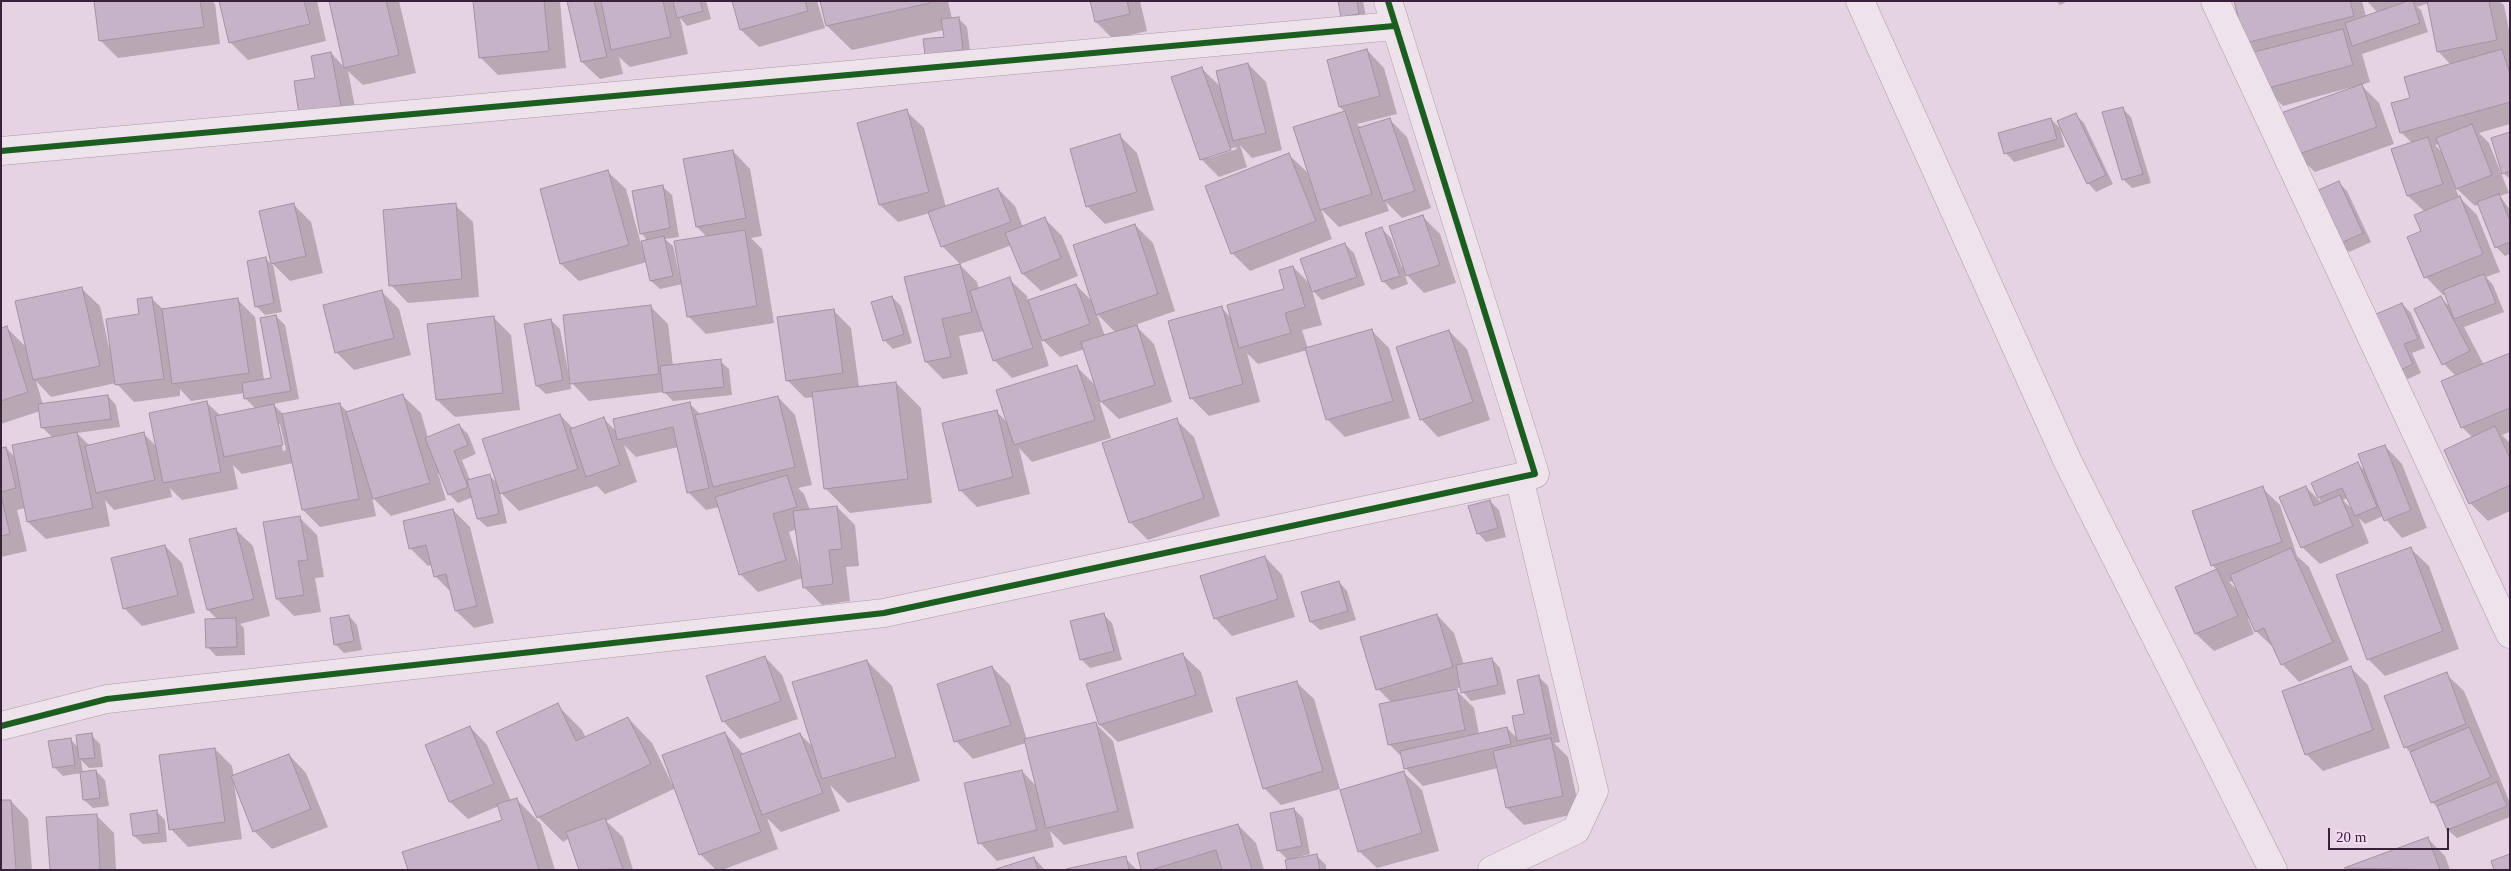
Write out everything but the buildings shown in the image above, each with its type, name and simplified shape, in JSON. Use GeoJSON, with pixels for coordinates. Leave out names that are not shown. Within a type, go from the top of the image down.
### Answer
{"type":"FeatureCollection","features":[{"type":"Feature","properties":{"kind":"street"},"geometry":{"type":"LineString","coordinates":[[1860,1],[2068,462],[2273,870]]}},
{"type":"Feature","properties":{"kind":"street"},"geometry":{"type":"LineString","coordinates":[[2215,1],[2510,634]]}},
{"type":"Feature","properties":{"kind":"street"},"geometry":{"type":"LineString","coordinates":[[1,151],[1391,13],[1535,474],[884,613],[107,699],[1,726]]}},
{"type":"Feature","properties":{"kind":"street"},"geometry":{"type":"LineString","coordinates":[[1492,870],[1576,830],[1594,791],[1519,477]]}},
{"type":"Feature","properties":{"kind":"cycle path"},"geometry":{"type":"LineString","coordinates":[[1,726],[107,699],[884,613],[1535,474],[1388,1]]}},
{"type":"Feature","properties":{"kind":"cycle path"},"geometry":{"type":"LineString","coordinates":[[1,151],[1394,26]]}}]}
